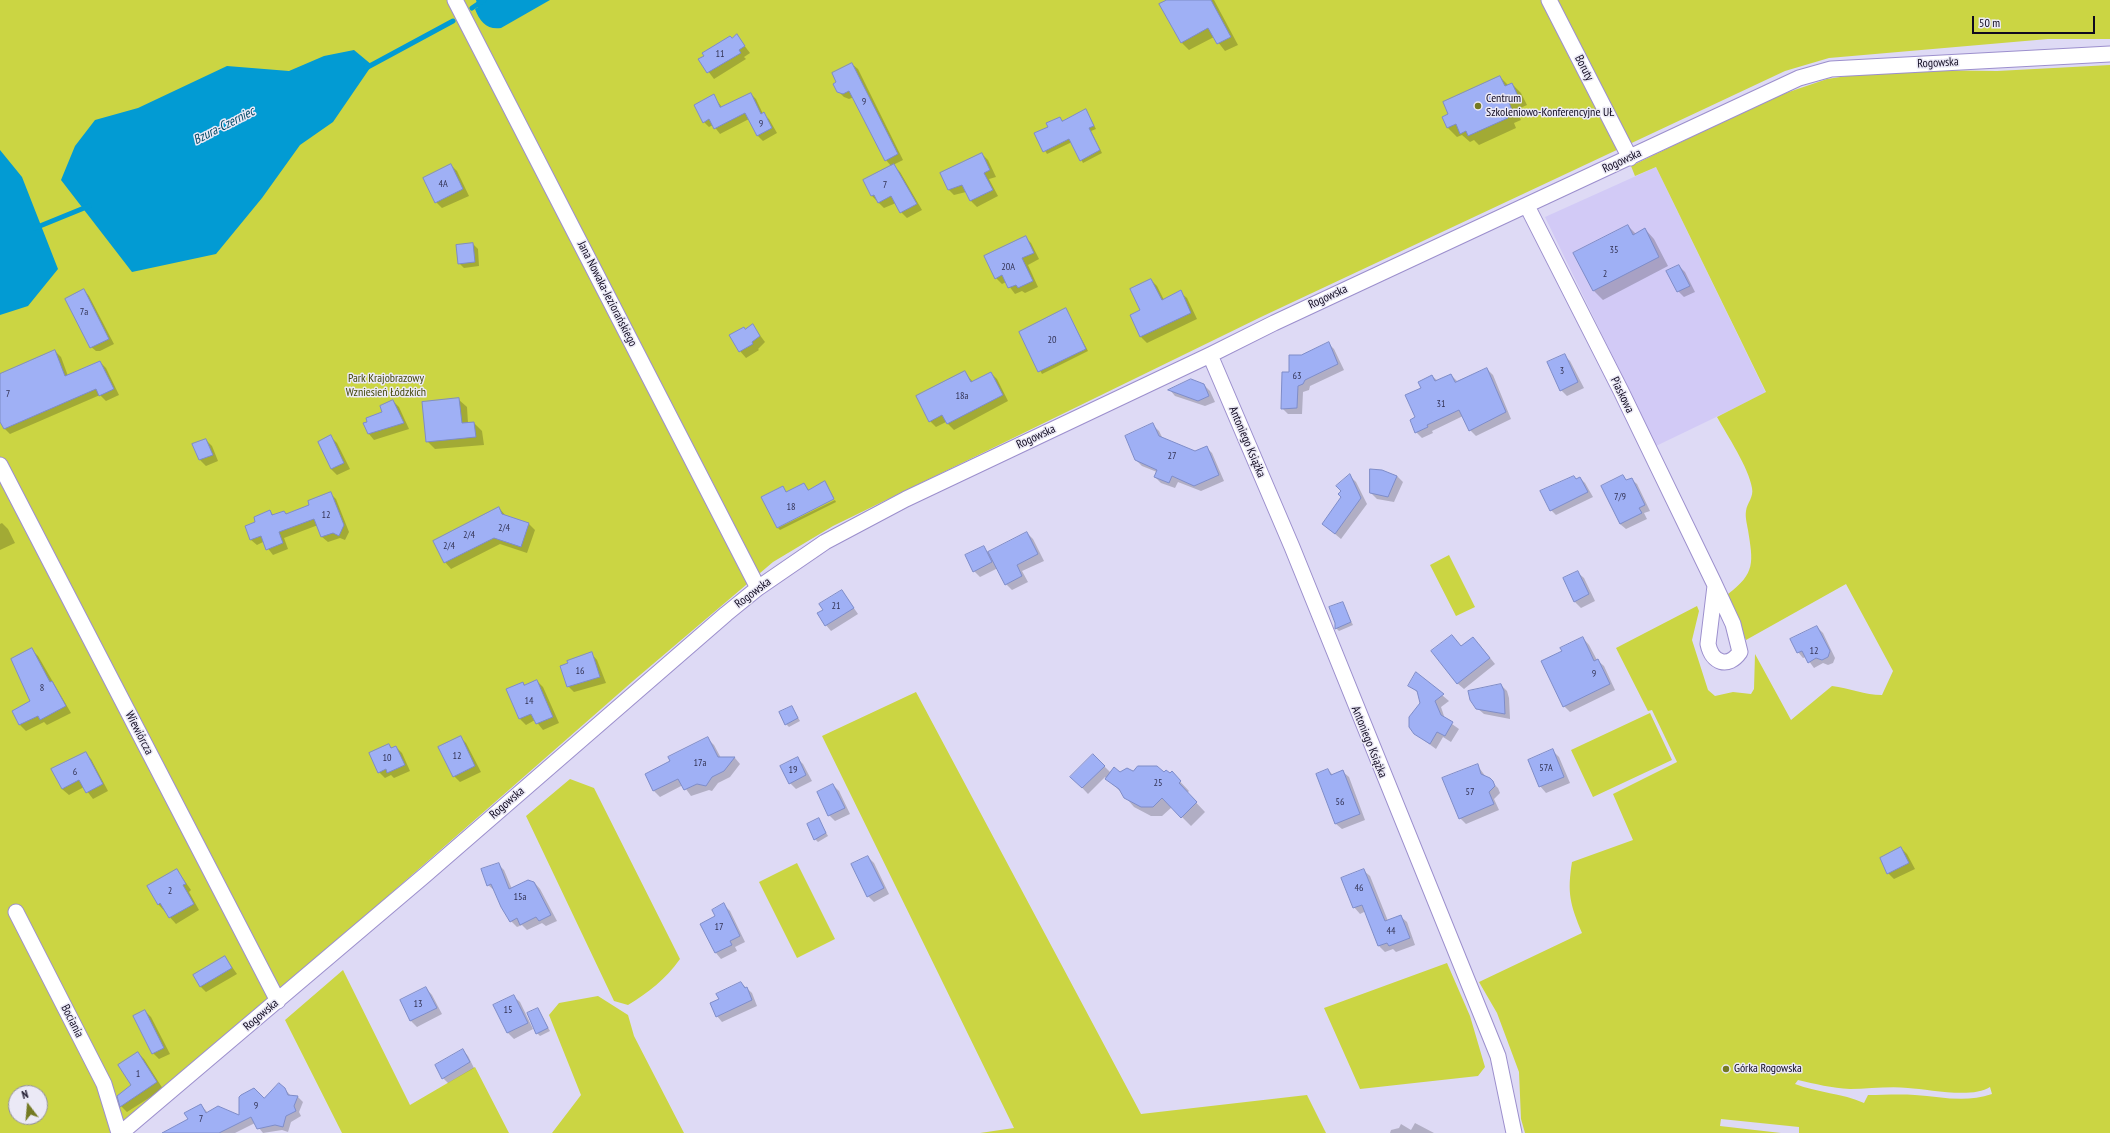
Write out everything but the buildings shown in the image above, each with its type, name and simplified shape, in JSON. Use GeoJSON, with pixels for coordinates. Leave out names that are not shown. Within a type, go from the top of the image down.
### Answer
{"type":"FeatureCollection","features":[{"type":"Feature","properties":{"kind":"street","name":"Jana Nowaka-Jeziorańskiego"},"geometry":{"type":"LineString","coordinates":[[456,0],[758,588]]}},
{"type":"Feature","properties":{"kind":"street","name":"Boruty"},"geometry":{"type":"LineString","coordinates":[[1549,0],[1630,158]]}},
{"type":"Feature","properties":{"kind":"street","name":"Rogowska"},"geometry":{"type":"LineString","coordinates":[[120,1133],[278,1001],[607,716],[758,588],[825,542],[902,501],[1210,355],[1281,319],[1630,158],[1799,78],[1831,69],[2110,54]]}},
{"type":"Feature","properties":{"kind":"street","name":"Piaskowa"},"geometry":{"type":"LineString","coordinates":[[1526,206],[1621,391],[1715,586]]}},
{"type":"Feature","properties":{"kind":"street","name":"Antoniego Książka"},"geometry":{"type":"LineString","coordinates":[[1210,355],[1292,547],[1498,1056],[1514,1133]]}},
{"type":"Feature","properties":{"kind":"street","name":"Wiewiórcza"},"geometry":{"type":"LineString","coordinates":[[0,465],[278,1001]]}},
{"type":"Feature","properties":{"kind":"street","name":"Bociania"},"geometry":{"type":"LineString","coordinates":[[16,912],[104,1084],[120,1133]]}},
{"type":"Feature","properties":{"kind":"shaded area"},"geometry":{"type":"Polygon","coordinates":[[[1656,167],[1766,393],[1656,446],[1545,217],[1656,167]]]}},
{"type":"Feature","properties":{"kind":"green space","name":"Park Krajobrazowy Wzniesień Łódzkich"},"geometry":{"type":"Polygon","coordinates":[[[0,0],[2110,0],[2110,39],[2048,39],[1829,58],[1785,71],[1261,317],[833,526],[773,562],[633,681],[339,939],[111,1133],[0,1133],[0,0]]]}},
{"type":"Feature","properties":{"kind":"green space"},"geometry":{"type":"Polygon","coordinates":[[[2110,65],[2110,1133],[1799,1133],[1799,1127],[1721,1119],[1720,1126],[1781,1133],[1525,1133],[1521,1119],[1519,1072],[1497,1013],[1479,982],[1582,933],[1572,906],[1570,882],[1572,862],[1633,840],[1613,794],[1677,762],[1652,710],[1648,711],[1616,648],[1697,606],[1699,611],[1692,640],[1708,690],[1715,696],[1733,692],[1751,694],[1754,689],[1755,654],[1791,720],[1832,686],[1869,694],[1882,695],[1893,671],[1846,584],[1746,640],[1727,601],[1728,594],[1744,580],[1750,566],[1751,551],[1746,513],[1752,494],[1752,488],[1747,471],[1717,417],[1766,392],[1656,167],[1635,176],[1631,166],[1774,97],[1827,79],[1867,73],[1915,70],[1997,71],[2110,65]],[[1798,1080],[1795,1084],[1847,1097],[1864,1103],[1868,1095],[1909,1095],[1963,1099],[1982,1097],[1992,1094],[1990,1087],[1982,1091],[1961,1093],[1901,1087],[1850,1089],[1830,1087],[1798,1080]]]}},
{"type":"Feature","properties":{"kind":"green space"},"geometry":{"type":"Polygon","coordinates":[[[1449,555],[1475,607],[1456,616],[1430,565],[1449,555]]]}},
{"type":"Feature","properties":{"kind":"green space"},"geometry":{"type":"Polygon","coordinates":[[[916,692],[1141,1114],[1307,1095],[1326,1133],[980,1133],[1014,1128],[822,736],[916,692]]]}},
{"type":"Feature","properties":{"kind":"green space"},"geometry":{"type":"Polygon","coordinates":[[[1650,713],[1672,760],[1593,797],[1571,750],[1650,713]]]}},
{"type":"Feature","properties":{"kind":"green space"},"geometry":{"type":"Polygon","coordinates":[[[570,779],[594,788],[680,959],[656,985],[628,1005],[614,1001],[526,816],[570,779]]]}},
{"type":"Feature","properties":{"kind":"green space"},"geometry":{"type":"Polygon","coordinates":[[[797,863],[835,939],[797,958],[759,882],[797,863]]]}},
{"type":"Feature","properties":{"kind":"green space"},"geometry":{"type":"Polygon","coordinates":[[[1447,963],[1470,1016],[1485,1067],[1478,1076],[1360,1089],[1324,1008],[1447,963]]]}},
{"type":"Feature","properties":{"kind":"green space"},"geometry":{"type":"Polygon","coordinates":[[[343,970],[410,1105],[475,1067],[509,1133],[342,1133],[285,1020],[343,970]]]}},
{"type":"Feature","properties":{"kind":"green space"},"geometry":{"type":"Polygon","coordinates":[[[598,996],[628,1015],[634,1036],[684,1133],[552,1133],[581,1095],[549,1015],[559,1003],[598,996]]]}},
{"type":"Feature","properties":{"kind":"water"},"geometry":{"type":"Polygon","coordinates":[[[476,0],[550,0],[501,28],[492,28],[479,18],[475,9],[478,7],[476,0]]]}},
{"type":"Feature","properties":{"kind":"water"},"geometry":{"type":"Polygon","coordinates":[[[354,50],[372,65],[333,122],[300,145],[262,198],[216,254],[132,272],[61,180],[75,146],[95,120],[138,108],[227,66],[289,71],[324,56],[354,50]]]}},
{"type":"Feature","properties":{"kind":"water"},"geometry":{"type":"Polygon","coordinates":[[[0,150],[22,177],[58,269],[28,306],[0,315],[0,150]]]}},
{"type":"Feature","properties":{"kind":"waterway","name":"Bzura-Czerniec"},"geometry":{"type":"LineString","coordinates":[[472,8],[484,0]]}},
{"type":"Feature","properties":{"kind":"waterway","name":"Bzura-Czerniec"},"geometry":{"type":"LineString","coordinates":[[366,68],[453,21]]}},
{"type":"Feature","properties":{"kind":"waterway","name":"Bzura-Czerniec"},"geometry":{"type":"LineString","coordinates":[[35,228],[89,206]]}},
{"type":"Feature","properties":{"kind":"place","name":"Centrum Szkoleniowo-Konferencyjne UŁ"},"geometry":{"type":"Point","coordinates":[1478,106]}},
{"type":"Feature","properties":{"kind":"place","name":"Górka Rogowska"},"geometry":{"type":"Point","coordinates":[1726,1069]}}]}
